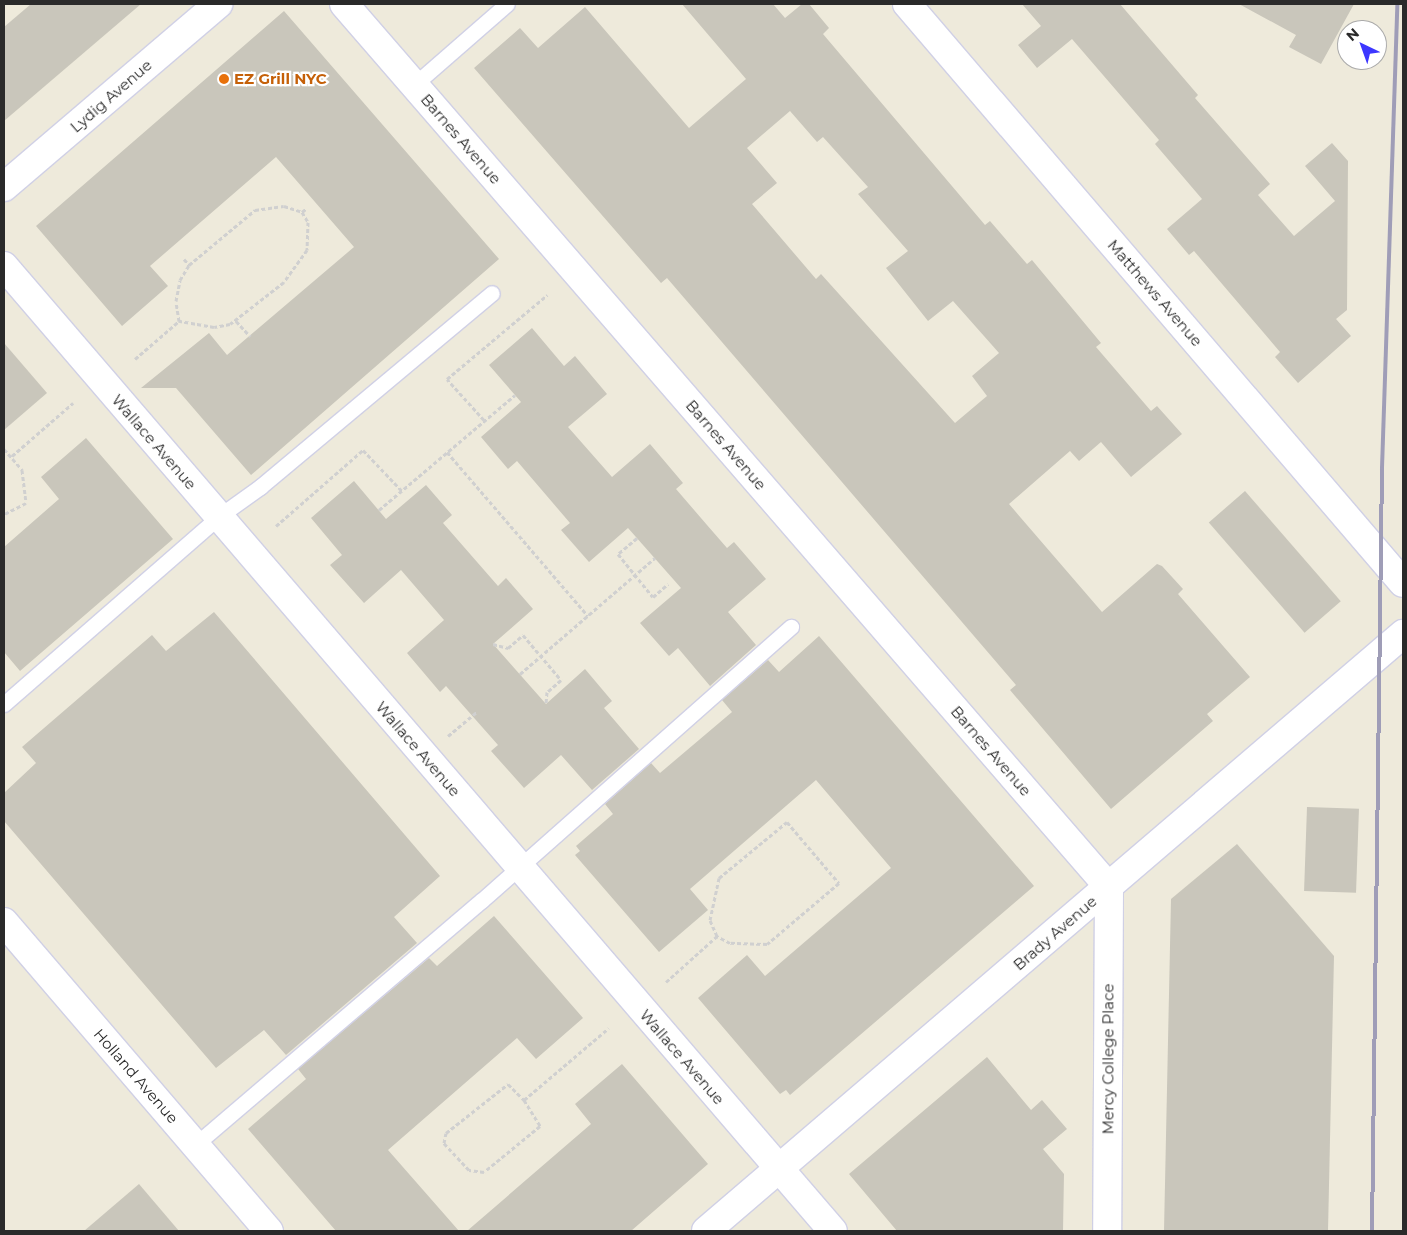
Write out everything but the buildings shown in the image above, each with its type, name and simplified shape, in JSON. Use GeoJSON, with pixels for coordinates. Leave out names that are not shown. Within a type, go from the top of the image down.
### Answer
{"type":"FeatureCollection","features":[{"type":"Feature","properties":{"kind":"street","name":"Lydig Avenue"},"geometry":{"type":"LineString","coordinates":[[4,187],[218,4]]}},
{"type":"Feature","properties":{"kind":"street","name":"Barnes Avenue"},"geometry":{"type":"LineString","coordinates":[[344,4],[1108,887]]}},
{"type":"Feature","properties":{"kind":"street","name":"Matthews Avenue"},"geometry":{"type":"LineString","coordinates":[[906,4],[1403,583]]}},
{"type":"Feature","properties":{"kind":"street","name":"Wallace Avenue"},"geometry":{"type":"LineString","coordinates":[[4,266],[517,866],[833,1231]]}},
{"type":"Feature","properties":{"kind":"street","name":"Brady Avenue"},"geometry":{"type":"LineString","coordinates":[[706,1231],[1403,634]]}},
{"type":"Feature","properties":{"kind":"street","name":"Mercy College Place"},"geometry":{"type":"LineString","coordinates":[[1107,1231],[1108,887]]}},
{"type":"Feature","properties":{"kind":"street","name":"Holland Avenue"},"geometry":{"type":"LineString","coordinates":[[4,922],[269,1231]]}},
{"type":"Feature","properties":{"kind":"lane"},"geometry":{"type":"LineString","coordinates":[[414,85],[507,4]]}},
{"type":"Feature","properties":{"kind":"lane"},"geometry":{"type":"LineString","coordinates":[[4,704],[218,517],[260,486],[492,293]]}},
{"type":"Feature","properties":{"kind":"lane"},"geometry":{"type":"LineString","coordinates":[[195,1145],[481,901],[517,866],[791,626]]}},
{"type":"Feature","properties":{"kind":"path"},"geometry":{"type":"LineString","coordinates":[[284,206],[302,212],[308,222],[307,241],[301,263],[284,282],[236,321],[214,327],[179,321],[176,301],[180,280],[189,265],[255,210],[284,206]]}},
{"type":"Feature","properties":{"kind":"path"},"geometry":{"type":"LineString","coordinates":[[302,212],[307,208]]}},
{"type":"Feature","properties":{"kind":"path"},"geometry":{"type":"LineString","coordinates":[[184,259],[189,265]]}},
{"type":"Feature","properties":{"kind":"path"},"geometry":{"type":"LineString","coordinates":[[484,420],[447,379],[547,295]]}},
{"type":"Feature","properties":{"kind":"path"},"geometry":{"type":"LineString","coordinates":[[135,359],[179,321]]}},
{"type":"Feature","properties":{"kind":"path"},"geometry":{"type":"LineString","coordinates":[[236,321],[250,336]]}},
{"type":"Feature","properties":{"kind":"path"},"geometry":{"type":"LineString","coordinates":[[379,510],[515,395]]}},
{"type":"Feature","properties":{"kind":"path"},"geometry":{"type":"LineString","coordinates":[[12,456],[73,403]]}},
{"type":"Feature","properties":{"kind":"path"},"geometry":{"type":"LineString","coordinates":[[4,449],[12,456],[22,470],[26,503],[4,514]]}},
{"type":"Feature","properties":{"kind":"path"},"geometry":{"type":"LineString","coordinates":[[276,526],[364,450],[402,491]]}},
{"type":"Feature","properties":{"kind":"path"},"geometry":{"type":"LineString","coordinates":[[447,452],[588,616]]}},
{"type":"Feature","properties":{"kind":"path"},"geometry":{"type":"LineString","coordinates":[[637,538],[618,554],[653,597],[668,584]]}},
{"type":"Feature","properties":{"kind":"path"},"geometry":{"type":"LineString","coordinates":[[520,674],[655,558]]}},
{"type":"Feature","properties":{"kind":"path"},"geometry":{"type":"LineString","coordinates":[[494,644],[508,648],[523,635],[561,680],[547,692],[546,704]]}},
{"type":"Feature","properties":{"kind":"path"},"geometry":{"type":"LineString","coordinates":[[787,822],[839,883],[767,944],[730,943],[717,936],[710,920],[719,878],[787,822]]}},
{"type":"Feature","properties":{"kind":"path"},"geometry":{"type":"LineString","coordinates":[[666,982],[717,936]]}},
{"type":"Feature","properties":{"kind":"path"},"geometry":{"type":"LineString","coordinates":[[524,1100],[609,1028]]}},
{"type":"Feature","properties":{"kind":"path"},"geometry":{"type":"LineString","coordinates":[[508,1084],[524,1100],[540,1126],[484,1172],[468,1170],[444,1143],[446,1133],[508,1084]]}},
{"type":"Feature","properties":{"kind":"railway"},"geometry":{"type":"LineString","coordinates":[[1372,1231],[1382,468],[1397,4]]}},
{"type":"Feature","properties":{"kind":"place","name":"EZ Grill NYC"},"geometry":{"type":"Point","coordinates":[224,79]}}]}
